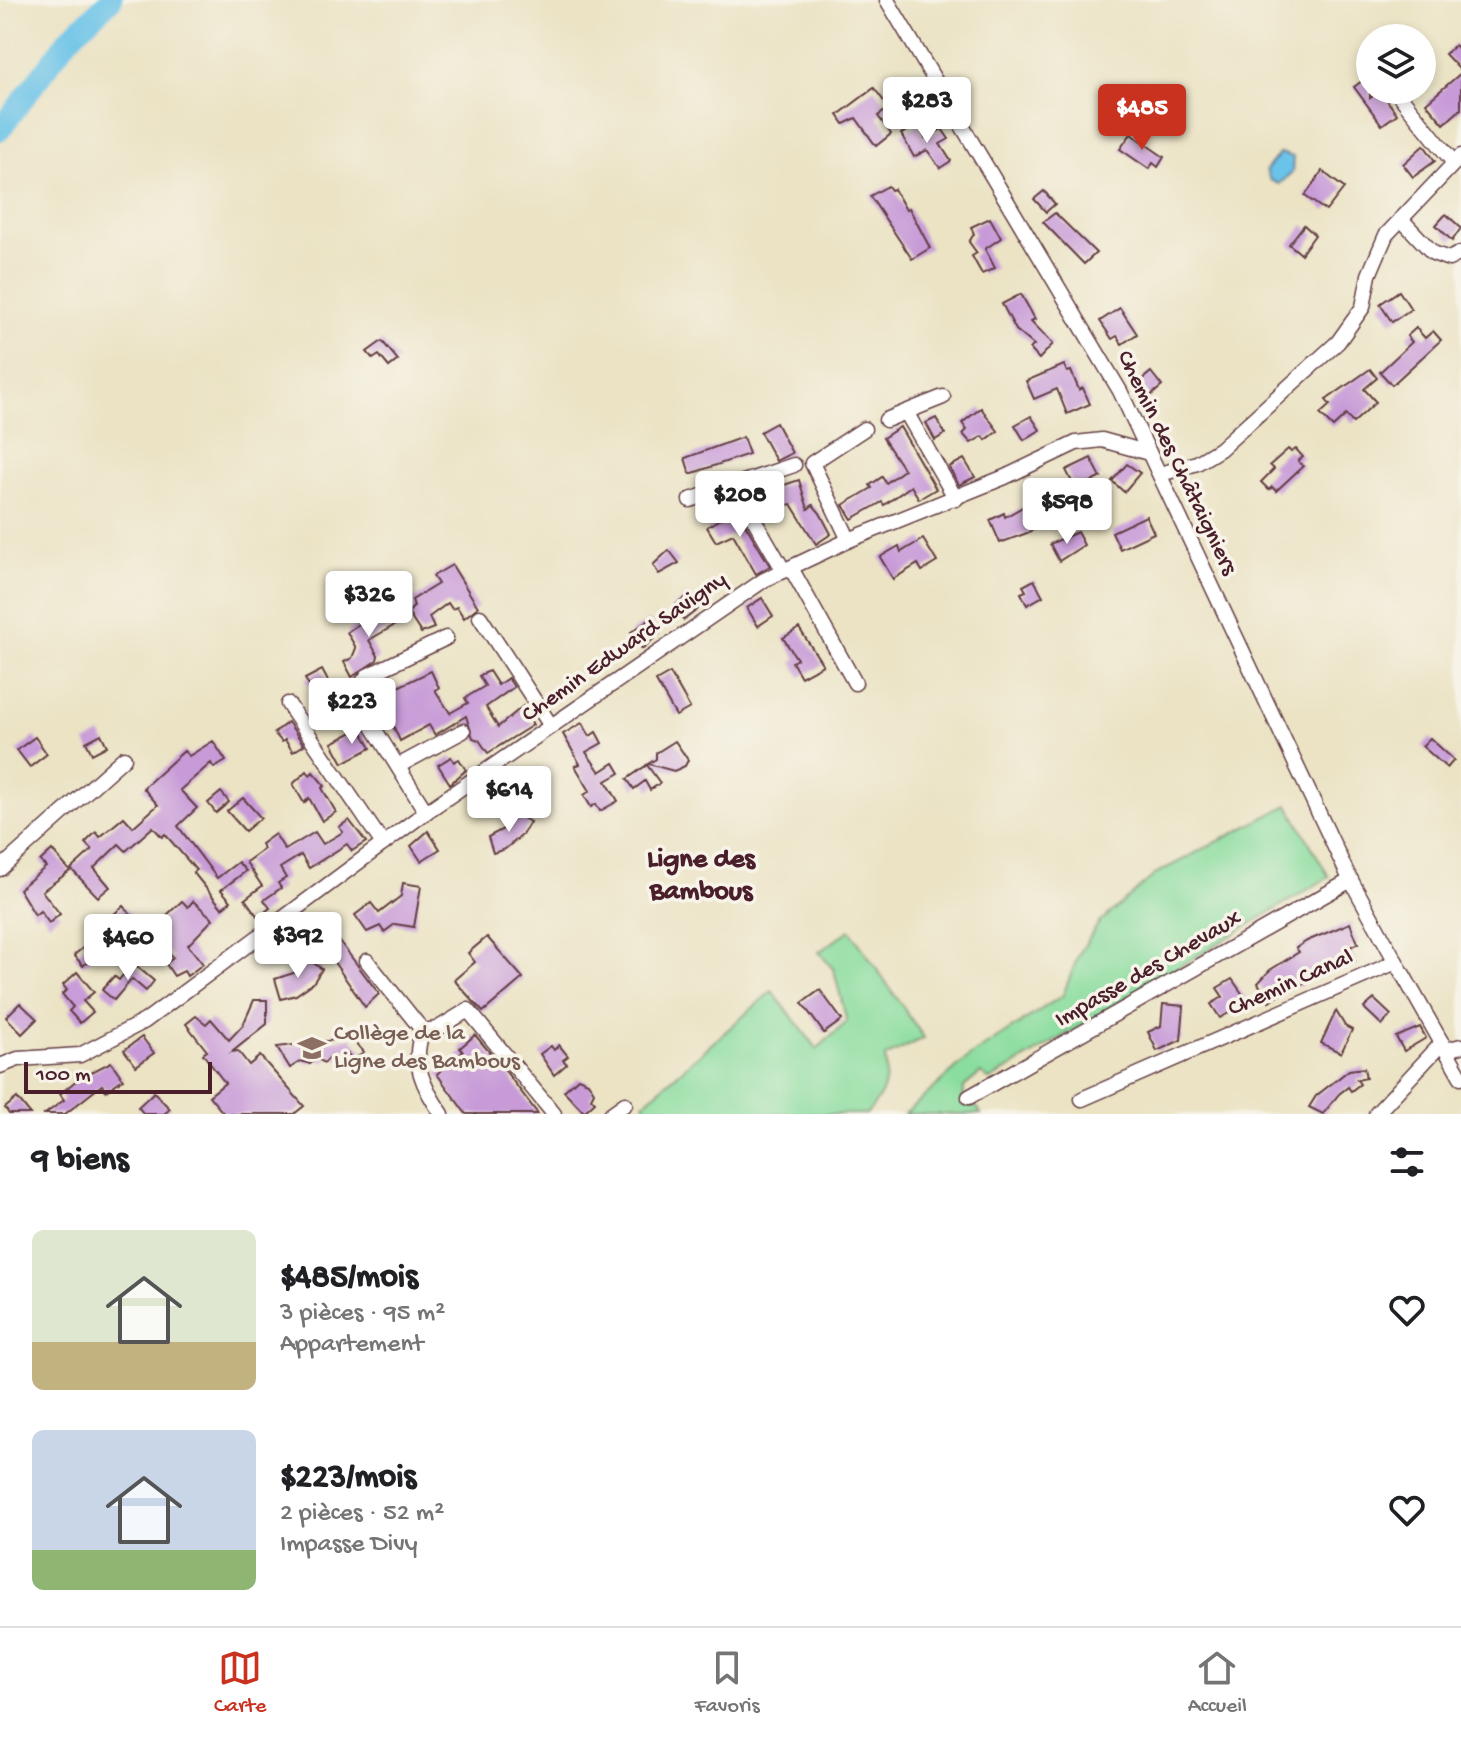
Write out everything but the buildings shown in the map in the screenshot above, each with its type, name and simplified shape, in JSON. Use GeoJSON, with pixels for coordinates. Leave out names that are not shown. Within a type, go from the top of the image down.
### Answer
{"type":"FeatureCollection","features":[{"type":"Feature","properties":{"kind":"street","name":"Chemin des Châtaigniers"},"geometry":{"type":"LineString","coordinates":[[887,0],[1035,254],[1097,351],[1161,474],[1351,880],[1396,962]]}},
{"type":"Feature","properties":{"kind":"street"},"geometry":{"type":"LineString","coordinates":[[1161,474],[1197,463],[1220,449],[1338,342],[1363,307],[1376,254],[1401,219],[1458,159],[1408,104]]}},
{"type":"Feature","properties":{"kind":"street"},"geometry":{"type":"LineString","coordinates":[[1401,219],[1433,253],[1449,259],[1461,253]]}},
{"type":"Feature","properties":{"kind":"street"},"geometry":{"type":"LineString","coordinates":[[886,420],[943,397]]}},
{"type":"Feature","properties":{"kind":"street"},"geometry":{"type":"LineString","coordinates":[[906,412],[956,499]]}},
{"type":"Feature","properties":{"kind":"street"},"geometry":{"type":"LineString","coordinates":[[849,540],[812,463],[864,429]]}},
{"type":"Feature","properties":{"kind":"street","name":"Chemin Edward Savigny"},"geometry":{"type":"LineString","coordinates":[[0,1066],[18,1059],[80,1055],[145,1021],[426,812],[740,594],[849,540],[956,499],[1084,440],[1113,442],[1149,453]]}},
{"type":"Feature","properties":{"kind":"street"},"geometry":{"type":"LineString","coordinates":[[690,500],[794,465]]}},
{"type":"Feature","properties":{"kind":"street"},"geometry":{"type":"LineString","coordinates":[[734,485],[855,683]]}},
{"type":"Feature","properties":{"kind":"street"},"geometry":{"type":"LineString","coordinates":[[480,617],[551,726]]}},
{"type":"Feature","properties":{"kind":"street"},"geometry":{"type":"LineString","coordinates":[[426,812],[360,706],[357,690],[367,676],[446,638]]}},
{"type":"Feature","properties":{"kind":"street"},"geometry":{"type":"LineString","coordinates":[[288,704],[383,844]]}},
{"type":"Feature","properties":{"kind":"street"},"geometry":{"type":"LineString","coordinates":[[398,766],[463,731]]}},
{"type":"Feature","properties":{"kind":"street"},"geometry":{"type":"LineString","coordinates":[[0,869],[124,758]]}},
{"type":"Feature","properties":{"kind":"street","name":"Impasse des Chevaux"},"geometry":{"type":"LineString","coordinates":[[969,1097],[1351,880]]}},
{"type":"Feature","properties":{"kind":"street"},"geometry":{"type":"LineString","coordinates":[[367,961],[423,1031]]}},
{"type":"Feature","properties":{"kind":"street"},"geometry":{"type":"LineString","coordinates":[[1396,962],[1461,1077]]}},
{"type":"Feature","properties":{"kind":"street","name":"Chemin Canal"},"geometry":{"type":"LineString","coordinates":[[1082,1099],[1396,962]]}},
{"type":"Feature","properties":{"kind":"street"},"geometry":{"type":"LineString","coordinates":[[423,1031],[437,1029],[468,1010],[554,1114]]}},
{"type":"Feature","properties":{"kind":"street"},"geometry":{"type":"LineString","coordinates":[[423,1031],[417,1045],[419,1069],[425,1091],[442,1114]]}},
{"type":"Feature","properties":{"kind":"street"},"geometry":{"type":"LineString","coordinates":[[1376,1114],[1444,1047],[1461,1046]]}},
{"type":"Feature","properties":{"kind":"street"},"geometry":{"type":"LineString","coordinates":[[611,1114],[625,1104]]}},
{"type":"Feature","properties":{"kind":"green space"},"geometry":{"type":"Polygon","coordinates":[[[1288,805],[1329,877],[990,1080],[981,1073],[964,1087],[963,1105],[978,1108],[981,1114],[905,1114],[969,1057],[1063,995],[1079,954],[1099,923],[1157,873],[1288,805]]]}},
{"type":"Feature","properties":{"kind":"green space"},"geometry":{"type":"Polygon","coordinates":[[[850,930],[924,1038],[885,1057],[884,1088],[866,1114],[651,1114],[644,1103],[772,991],[817,1049],[847,1022],[834,970],[819,952],[850,930]]]}},
{"type":"Feature","properties":{"kind":"water"},"geometry":{"type":"Polygon","coordinates":[[[1280,153],[1293,157],[1292,173],[1279,184],[1270,180],[1266,170],[1280,153]]]}},
{"type":"Feature","properties":{"kind":"waterway"},"geometry":{"type":"LineString","coordinates":[[0,130],[69,38],[111,0]]}},
{"type":"Feature","properties":{"kind":"place","name":"Collège de la Ligne des Bambous"},"geometry":{"type":"Point","coordinates":[312,1048]}},
{"type":"Feature","properties":{"kind":"district","name":"Ligne des Bambous"},"geometry":{"type":"Point","coordinates":[701,876]}}]}
